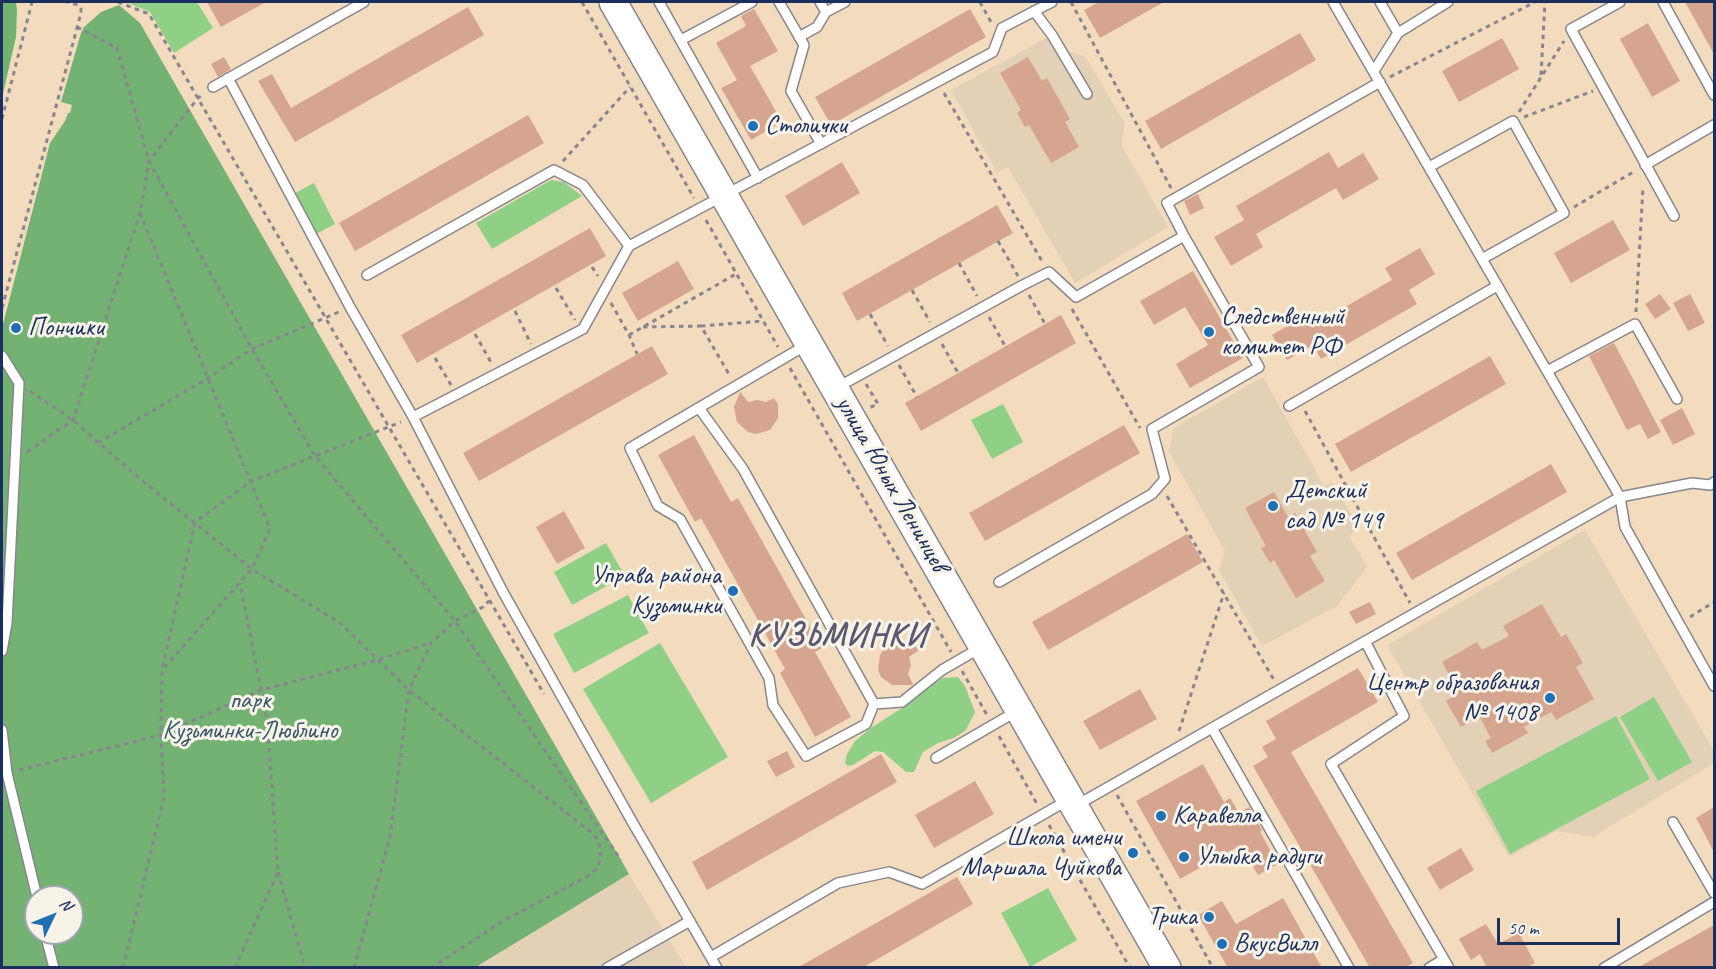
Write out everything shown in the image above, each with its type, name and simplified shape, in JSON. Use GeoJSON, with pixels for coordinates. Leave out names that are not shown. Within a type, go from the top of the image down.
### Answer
{"type":"FeatureCollection","features":[{"type":"Feature","properties":{"kind":"main road","name":"улица Юных Ленинцев"},"geometry":{"type":"LineString","coordinates":[[613,2],[1020,709],[1161,966]]}},
{"type":"Feature","properties":{"kind":"lane"},"geometry":{"type":"LineString","coordinates":[[213,87],[364,2]]}},
{"type":"Feature","properties":{"kind":"lane"},"geometry":{"type":"LineString","coordinates":[[659,2],[758,178]]}},
{"type":"Feature","properties":{"kind":"lane"},"geometry":{"type":"LineString","coordinates":[[681,40],[752,2]]}},
{"type":"Feature","properties":{"kind":"lane"},"geometry":{"type":"LineString","coordinates":[[779,2],[804,45],[791,91],[821,144]]}},
{"type":"Feature","properties":{"kind":"lane"},"geometry":{"type":"LineString","coordinates":[[820,2],[826,12]]}},
{"type":"Feature","properties":{"kind":"lane"},"geometry":{"type":"LineString","coordinates":[[799,37],[818,27],[826,12],[845,2]]}},
{"type":"Feature","properties":{"kind":"lane"},"geometry":{"type":"LineString","coordinates":[[413,417],[583,329],[603,290],[630,246],[993,52],[1002,28],[1052,2]]}},
{"type":"Feature","properties":{"kind":"lane"},"geometry":{"type":"LineString","coordinates":[[1333,2],[1620,497],[1625,527],[1714,686]]}},
{"type":"Feature","properties":{"kind":"lane"},"geometry":{"type":"LineString","coordinates":[[1380,2],[1398,33]]}},
{"type":"Feature","properties":{"kind":"lane"},"geometry":{"type":"LineString","coordinates":[[1374,71],[1398,33],[1448,2]]}},
{"type":"Feature","properties":{"kind":"lane"},"geometry":{"type":"LineString","coordinates":[[1620,2],[1571,29],[1674,216]]}},
{"type":"Feature","properties":{"kind":"lane"},"geometry":{"type":"LineString","coordinates":[[1663,2],[1714,95]]}},
{"type":"Feature","properties":{"kind":"lane"},"geometry":{"type":"LineString","coordinates":[[1034,11],[1052,35],[1087,94]]}},
{"type":"Feature","properties":{"kind":"lane"},"geometry":{"type":"LineString","coordinates":[[228,78],[350,306],[413,417],[503,592],[717,968]]}},
{"type":"Feature","properties":{"kind":"lane"},"geometry":{"type":"LineString","coordinates":[[999,582],[1152,494],[1165,479],[1152,429],[1259,367],[1167,203],[1380,82]]}},
{"type":"Feature","properties":{"kind":"lane"},"geometry":{"type":"LineString","coordinates":[[1429,167],[1513,121],[1564,213],[1482,259]]}},
{"type":"Feature","properties":{"kind":"lane"},"geometry":{"type":"LineString","coordinates":[[1645,165],[1714,125]]}},
{"type":"Feature","properties":{"kind":"lane"},"geometry":{"type":"LineString","coordinates":[[367,275],[554,170],[583,185],[630,246]]}},
{"type":"Feature","properties":{"kind":"lane"},"geometry":{"type":"LineString","coordinates":[[836,388],[1049,272],[1076,297],[1184,236]]}},
{"type":"Feature","properties":{"kind":"lane"},"geometry":{"type":"LineString","coordinates":[[1289,405],[1497,286]]}},
{"type":"Feature","properties":{"kind":"lane"},"geometry":{"type":"LineString","coordinates":[[1547,371],[1635,324],[1677,399]]}},
{"type":"Feature","properties":{"kind":"lane"},"geometry":{"type":"LineString","coordinates":[[810,342],[630,448],[658,506],[680,519],[769,678],[773,705],[806,756],[866,724],[874,704]]}},
{"type":"Feature","properties":{"kind":"lane"},"geometry":{"type":"LineString","coordinates":[[2,356],[19,383],[7,623],[2,651]]}},
{"type":"Feature","properties":{"kind":"lane"},"geometry":{"type":"LineString","coordinates":[[699,408],[743,469],[874,704]]}},
{"type":"Feature","properties":{"kind":"lane"},"geometry":{"type":"LineString","coordinates":[[711,957],[838,883],[889,872],[922,884],[1043,815],[1111,785],[1620,497],[1692,483],[1710,485],[1714,482]]}},
{"type":"Feature","properties":{"kind":"lane"},"geometry":{"type":"LineString","coordinates":[[1365,641],[1404,716],[1331,764],[1446,963],[1429,968]]}},
{"type":"Feature","properties":{"kind":"lane"},"geometry":{"type":"LineString","coordinates":[[874,704],[902,702],[942,670],[984,646]]}},
{"type":"Feature","properties":{"kind":"lane"},"geometry":{"type":"LineString","coordinates":[[936,758],[1020,709]]}},
{"type":"Feature","properties":{"kind":"lane"},"geometry":{"type":"LineString","coordinates":[[1212,728],[1349,968]]}},
{"type":"Feature","properties":{"kind":"lane"},"geometry":{"type":"LineString","coordinates":[[2,730],[7,773],[34,885]]}},
{"type":"Feature","properties":{"kind":"lane"},"geometry":{"type":"LineString","coordinates":[[1673,822],[1714,893]]}},
{"type":"Feature","properties":{"kind":"lane"},"geometry":{"type":"LineString","coordinates":[[1604,968],[1714,902]]}},
{"type":"Feature","properties":{"kind":"lane"},"geometry":{"type":"LineString","coordinates":[[607,968],[690,921]]}},
{"type":"Feature","properties":{"kind":"lane"},"geometry":{"type":"LineString","coordinates":[[48,945],[54,968]]}},
{"type":"Feature","properties":{"kind":"path"},"geometry":{"type":"LineString","coordinates":[[2,119],[32,2]]}},
{"type":"Feature","properties":{"kind":"path"},"geometry":{"type":"LineString","coordinates":[[2,308],[81,9],[78,5],[67,2]]}},
{"type":"Feature","properties":{"kind":"path"},"geometry":{"type":"LineString","coordinates":[[118,2],[149,14],[549,702]]}},
{"type":"Feature","properties":{"kind":"path"},"geometry":{"type":"LineString","coordinates":[[582,2],[1130,968]]}},
{"type":"Feature","properties":{"kind":"path"},"geometry":{"type":"LineString","coordinates":[[980,2],[999,37]]}},
{"type":"Feature","properties":{"kind":"path"},"geometry":{"type":"LineString","coordinates":[[1071,2],[1176,198]]}},
{"type":"Feature","properties":{"kind":"path"},"geometry":{"type":"LineString","coordinates":[[1380,82],[1535,2]]}},
{"type":"Feature","properties":{"kind":"path"},"geometry":{"type":"LineString","coordinates":[[1541,77],[1545,2]]}},
{"type":"Feature","properties":{"kind":"path"},"geometry":{"type":"LineString","coordinates":[[77,27],[117,48],[149,160],[252,349],[315,456],[455,621],[621,860]]}},
{"type":"Feature","properties":{"kind":"path"},"geometry":{"type":"LineString","coordinates":[[1513,121],[1571,29]]}},
{"type":"Feature","properties":{"kind":"path"},"geometry":{"type":"LineString","coordinates":[[937,82],[1049,272]]}},
{"type":"Feature","properties":{"kind":"path"},"geometry":{"type":"LineString","coordinates":[[15,460],[73,420],[140,213],[149,160],[198,98],[213,87]]}},
{"type":"Feature","properties":{"kind":"path"},"geometry":{"type":"LineString","coordinates":[[554,170],[630,87]]}},
{"type":"Feature","properties":{"kind":"path"},"geometry":{"type":"LineString","coordinates":[[1513,121],[1603,87]]}},
{"type":"Feature","properties":{"kind":"path"},"geometry":{"type":"LineString","coordinates":[[1564,213],[1645,165]]}},
{"type":"Feature","properties":{"kind":"path"},"geometry":{"type":"LineString","coordinates":[[1635,324],[1645,165]]}},
{"type":"Feature","properties":{"kind":"path"},"geometry":{"type":"LineString","coordinates":[[140,213],[270,529],[252,569],[162,670]]}},
{"type":"Feature","properties":{"kind":"path"},"geometry":{"type":"LineString","coordinates":[[629,335],[736,273]]}},
{"type":"Feature","properties":{"kind":"path"},"geometry":{"type":"LineString","coordinates":[[556,288],[580,330]]}},
{"type":"Feature","properties":{"kind":"path"},"geometry":{"type":"LineString","coordinates":[[603,290],[629,335],[637,354]]}},
{"type":"Feature","properties":{"kind":"path"},"geometry":{"type":"LineString","coordinates":[[98,442],[208,378],[252,349],[350,306]]}},
{"type":"Feature","properties":{"kind":"path"},"geometry":{"type":"LineString","coordinates":[[1071,306],[1145,436],[1155,442]]}},
{"type":"Feature","properties":{"kind":"path"},"geometry":{"type":"LineString","coordinates":[[515,311],[536,353]]}},
{"type":"Feature","properties":{"kind":"path"},"geometry":{"type":"LineString","coordinates":[[643,327],[701,326],[763,321]]}},
{"type":"Feature","properties":{"kind":"path"},"geometry":{"type":"LineString","coordinates":[[701,326],[736,386]]}},
{"type":"Feature","properties":{"kind":"path"},"geometry":{"type":"LineString","coordinates":[[475,334],[497,374]]}},
{"type":"Feature","properties":{"kind":"path"},"geometry":{"type":"LineString","coordinates":[[435,358],[456,395]]}},
{"type":"Feature","properties":{"kind":"path"},"geometry":{"type":"LineString","coordinates":[[19,383],[73,420],[140,479],[252,569],[340,623],[409,690],[591,832],[599,841],[601,860],[588,876],[503,921],[431,968]]}},
{"type":"Feature","properties":{"kind":"path"},"geometry":{"type":"LineString","coordinates":[[1299,400],[1415,613]]}},
{"type":"Feature","properties":{"kind":"path"},"geometry":{"type":"LineString","coordinates":[[123,968],[164,797],[161,735],[162,670],[195,522],[252,481],[413,417]]}},
{"type":"Feature","properties":{"kind":"path"},"geometry":{"type":"LineString","coordinates":[[1161,484],[1279,690]]}},
{"type":"Feature","properties":{"kind":"path"},"geometry":{"type":"LineString","coordinates":[[240,583],[267,720],[278,872],[305,968]]}},
{"type":"Feature","properties":{"kind":"path"},"geometry":{"type":"LineString","coordinates":[[354,968],[390,837],[409,690],[431,643],[455,621],[483,607],[503,592]]}},
{"type":"Feature","properties":{"kind":"path"},"geometry":{"type":"LineString","coordinates":[[1173,750],[1224,593]]}},
{"type":"Feature","properties":{"kind":"path"},"geometry":{"type":"LineString","coordinates":[[1679,623],[1714,602]]}},
{"type":"Feature","properties":{"kind":"path"},"geometry":{"type":"LineString","coordinates":[[7,773],[161,735],[261,690],[431,643]]}},
{"type":"Feature","properties":{"kind":"path"},"geometry":{"type":"LineString","coordinates":[[1111,785],[1213,968]]}},
{"type":"Feature","properties":{"kind":"path"},"geometry":{"type":"LineString","coordinates":[[235,968],[278,872]]}},
{"type":"Feature","properties":{"kind":"shaded area"},"geometry":{"type":"Polygon","coordinates":[[[1057,32],[1069,52],[1085,56],[1125,124],[1121,144],[1168,227],[1075,283],[1008,167],[997,173],[951,90],[1057,32]]]}},
{"type":"Feature","properties":{"kind":"shaded area","name":"Детский сад № 149"},"geometry":{"type":"Polygon","coordinates":[[[1263,377],[1324,486],[1332,482],[1358,525],[1350,537],[1367,567],[1337,606],[1262,646],[1219,570],[1225,551],[1169,451],[1174,428],[1263,377]]]}},
{"type":"Feature","properties":{"kind":"shaded area","name":"Центр образования № 1408"},"geometry":{"type":"Polygon","coordinates":[[[1585,530],[1714,751],[1714,763],[1593,837],[1556,831],[1509,857],[1387,645],[1585,530]]]}},
{"type":"Feature","properties":{"kind":"shaded area"},"geometry":{"type":"Polygon","coordinates":[[[629,874],[686,967],[476,968],[629,874]]]}},
{"type":"Feature","properties":{"kind":"green space"},"geometry":{"type":"Polygon","coordinates":[[[2,2],[16,2],[17,10],[16,37],[2,98],[2,2]]]}},
{"type":"Feature","properties":{"kind":"green space"},"geometry":{"type":"Polygon","coordinates":[[[126,2],[197,2],[213,28],[174,53],[150,12],[126,2]]]}},
{"type":"Feature","properties":{"kind":"green space","name":"парк Кузьминки-Люблино"},"geometry":{"type":"Polygon","coordinates":[[[119,5],[140,23],[629,874],[476,967],[2,968],[2,328],[50,143],[70,113],[72,105],[61,102],[84,27],[101,12],[119,5]]]}},
{"type":"Feature","properties":{"kind":"green space"},"geometry":{"type":"Polygon","coordinates":[[[551,180],[564,182],[582,196],[492,249],[476,223],[551,180]]]}},
{"type":"Feature","properties":{"kind":"green space"},"geometry":{"type":"Polygon","coordinates":[[[314,183],[335,224],[316,234],[295,193],[314,183]]]}},
{"type":"Feature","properties":{"kind":"green space"},"geometry":{"type":"Polygon","coordinates":[[[1003,404],[1023,442],[992,459],[971,420],[1003,404]]]}},
{"type":"Feature","properties":{"kind":"green space"},"geometry":{"type":"Polygon","coordinates":[[[606,543],[625,576],[572,605],[554,572],[606,543]]]}},
{"type":"Feature","properties":{"kind":"green space"},"geometry":{"type":"Polygon","coordinates":[[[628,595],[649,633],[574,673],[553,634],[628,595]]]}},
{"type":"Feature","properties":{"kind":"green space"},"geometry":{"type":"Polygon","coordinates":[[[660,643],[728,757],[651,803],[583,689],[660,643]]]}},
{"type":"Feature","properties":{"kind":"green space"},"geometry":{"type":"Polygon","coordinates":[[[958,677],[965,686],[975,712],[966,730],[923,752],[914,772],[906,772],[883,752],[875,751],[853,765],[848,766],[845,763],[847,754],[855,741],[868,730],[943,678],[958,677]]]}},
{"type":"Feature","properties":{"kind":"green space"},"geometry":{"type":"Polygon","coordinates":[[[1654,697],[1692,762],[1658,781],[1620,717],[1654,697]]]}},
{"type":"Feature","properties":{"kind":"green space"},"geometry":{"type":"Polygon","coordinates":[[[1616,716],[1650,779],[1510,854],[1476,791],[1616,716]]]}},
{"type":"Feature","properties":{"kind":"green space"},"geometry":{"type":"Polygon","coordinates":[[[1048,888],[1077,940],[1030,967],[1001,913],[1048,888]]]}},
{"type":"Feature","properties":{"kind":"building"},"geometry":{"type":"Polygon","coordinates":[[[207,2],[266,2],[221,27],[207,2]]]}},
{"type":"Feature","properties":{"kind":"building"},"geometry":{"type":"Polygon","coordinates":[[[1099,2],[1164,2],[1100,38],[1084,10],[1099,2]]]}},
{"type":"Feature","properties":{"kind":"building"},"geometry":{"type":"Polygon","coordinates":[[[1685,2],[1714,2],[1714,54],[1685,2]]]}},
{"type":"Feature","properties":{"kind":"building"},"geometry":{"type":"Polygon","coordinates":[[[468,7],[484,35],[295,142],[258,81],[272,74],[291,108],[468,7]]]}},
{"type":"Feature","properties":{"kind":"building"},"geometry":{"type":"Polygon","coordinates":[[[754,9],[778,51],[750,66],[782,122],[751,140],[721,88],[737,80],[716,43],[746,26],[741,16],[754,9]]]}},
{"type":"Feature","properties":{"kind":"building"},"geometry":{"type":"Polygon","coordinates":[[[970,9],[986,37],[831,125],[815,97],[970,9]]]}},
{"type":"Feature","properties":{"kind":"building"},"geometry":{"type":"Polygon","coordinates":[[[1648,23],[1680,81],[1652,97],[1620,39],[1648,23]]]}},
{"type":"Feature","properties":{"kind":"building"},"geometry":{"type":"Polygon","coordinates":[[[1300,33],[1316,60],[1161,149],[1145,121],[1300,33]]]}},
{"type":"Feature","properties":{"kind":"building"},"geometry":{"type":"Polygon","coordinates":[[[1502,38],[1519,69],[1459,102],[1442,71],[1502,38]]]}},
{"type":"Feature","properties":{"kind":"building"},"geometry":{"type":"Polygon","coordinates":[[[224,57],[231,69],[218,77],[211,64],[224,57]]]}},
{"type":"Feature","properties":{"kind":"building"},"geometry":{"type":"Polygon","coordinates":[[[1028,57],[1042,81],[1047,78],[1070,119],[1065,122],[1079,147],[1051,163],[1029,125],[1025,127],[1017,113],[1021,110],[1000,73],[1028,57]]]}},
{"type":"Feature","properties":{"kind":"building"},"geometry":{"type":"Polygon","coordinates":[[[528,115],[544,143],[355,251],[339,223],[528,115]]]}},
{"type":"Feature","properties":{"kind":"building"},"geometry":{"type":"Polygon","coordinates":[[[1329,152],[1338,168],[1363,153],[1379,179],[1343,200],[1336,188],[1256,234],[1263,247],[1231,266],[1214,237],[1244,220],[1236,206],[1329,152]]]}},
{"type":"Feature","properties":{"kind":"building"},"geometry":{"type":"Polygon","coordinates":[[[842,162],[860,193],[803,226],[785,196],[842,162]]]}},
{"type":"Feature","properties":{"kind":"building"},"geometry":{"type":"Polygon","coordinates":[[[1198,194],[1204,208],[1190,215],[1184,201],[1198,194]]]}},
{"type":"Feature","properties":{"kind":"building"},"geometry":{"type":"Polygon","coordinates":[[[997,205],[1013,233],[857,321],[842,293],[997,205]]]}},
{"type":"Feature","properties":{"kind":"building"},"geometry":{"type":"Polygon","coordinates":[[[1613,220],[1630,250],[1571,283],[1554,253],[1613,220]]]}},
{"type":"Feature","properties":{"kind":"building"},"geometry":{"type":"Polygon","coordinates":[[[590,228],[606,256],[417,363],[401,335],[590,228]]]}},
{"type":"Feature","properties":{"kind":"building"},"geometry":{"type":"Polygon","coordinates":[[[1420,248],[1435,274],[1409,290],[1417,304],[1321,359],[1313,345],[1287,360],[1272,335],[1306,315],[1312,326],[1392,280],[1385,268],[1420,248]]]}},
{"type":"Feature","properties":{"kind":"building"},"geometry":{"type":"Polygon","coordinates":[[[678,261],[694,289],[638,321],[622,293],[678,261]]]}},
{"type":"Feature","properties":{"kind":"building"},"geometry":{"type":"Polygon","coordinates":[[[1193,271],[1243,358],[1190,388],[1176,364],[1208,345],[1185,307],[1154,325],[1140,301],[1193,271]]]}},
{"type":"Feature","properties":{"kind":"building"},"geometry":{"type":"Polygon","coordinates":[[[1660,294],[1671,309],[1655,319],[1645,304],[1660,294]]]}},
{"type":"Feature","properties":{"kind":"building"},"geometry":{"type":"Polygon","coordinates":[[[1690,294],[1705,323],[1688,331],[1673,303],[1690,294]]]}},
{"type":"Feature","properties":{"kind":"building"},"geometry":{"type":"Polygon","coordinates":[[[1061,315],[1076,343],[921,431],[905,403],[1061,315]]]}},
{"type":"Feature","properties":{"kind":"building"},"geometry":{"type":"Polygon","coordinates":[[[1614,343],[1661,432],[1648,439],[1640,424],[1627,430],[1589,356],[1614,343]]]}},
{"type":"Feature","properties":{"kind":"building"},"geometry":{"type":"Polygon","coordinates":[[[652,346],[668,374],[479,481],[463,453],[652,346]]]}},
{"type":"Feature","properties":{"kind":"building"},"geometry":{"type":"Polygon","coordinates":[[[1490,356],[1506,384],[1351,472],[1335,444],[1490,356]]]}},
{"type":"Feature","properties":{"kind":"building"},"geometry":{"type":"Polygon","coordinates":[[[740,392],[748,402],[757,400],[766,402],[774,398],[778,404],[778,418],[770,430],[756,434],[748,432],[737,422],[734,407],[740,392]]]}},
{"type":"Feature","properties":{"kind":"building"},"geometry":{"type":"Polygon","coordinates":[[[1682,408],[1695,434],[1673,445],[1660,420],[1682,408]]]}},
{"type":"Feature","properties":{"kind":"building"},"geometry":{"type":"Polygon","coordinates":[[[1124,425],[1140,453],[985,541],[969,513],[1124,425]]]}},
{"type":"Feature","properties":{"kind":"building"},"geometry":{"type":"Polygon","coordinates":[[[694,435],[731,502],[738,498],[822,648],[815,652],[851,717],[815,737],[780,673],[785,669],[701,518],[695,522],[658,455],[694,435]]]}},
{"type":"Feature","properties":{"kind":"building"},"geometry":{"type":"Polygon","coordinates":[[[1551,464],[1567,492],[1412,580],[1396,553],[1551,464]]]}},
{"type":"Feature","properties":{"kind":"building"},"geometry":{"type":"Polygon","coordinates":[[[1274,492],[1288,517],[1295,513],[1317,552],[1310,556],[1325,581],[1296,598],[1274,560],[1270,563],[1261,548],[1266,546],[1245,508],[1274,492]]]}},
{"type":"Feature","properties":{"kind":"building"},"geometry":{"type":"Polygon","coordinates":[[[564,511],[585,548],[557,564],[536,527],[564,511]]]}},
{"type":"Feature","properties":{"kind":"building"},"geometry":{"type":"Polygon","coordinates":[[[1187,534],[1203,562],[1048,650],[1032,622],[1187,534]]]}},
{"type":"Feature","properties":{"kind":"building"},"geometry":{"type":"Polygon","coordinates":[[[1370,602],[1376,614],[1356,624],[1349,612],[1370,602]]]}},
{"type":"Feature","properties":{"kind":"building"},"geometry":{"type":"Polygon","coordinates":[[[1542,604],[1561,637],[1566,634],[1583,663],[1576,667],[1594,699],[1556,720],[1551,712],[1524,727],[1528,733],[1492,753],[1485,741],[1491,738],[1479,716],[1461,727],[1446,701],[1459,693],[1442,662],[1477,642],[1482,650],[1509,636],[1503,626],[1542,604]]]}},
{"type":"Feature","properties":{"kind":"building"},"geometry":{"type":"Polygon","coordinates":[[[897,642],[921,649],[909,657],[911,665],[908,674],[912,685],[892,685],[881,677],[878,670],[880,655],[884,649],[897,642]]]}},
{"type":"Feature","properties":{"kind":"building"},"geometry":{"type":"Polygon","coordinates":[[[1358,668],[1378,702],[1291,752],[1413,963],[1404,968],[1370,968],[1253,766],[1268,757],[1262,747],[1276,739],[1266,721],[1358,668]]]}},
{"type":"Feature","properties":{"kind":"building"},"geometry":{"type":"Polygon","coordinates":[[[1140,689],[1157,719],[1100,750],[1083,721],[1140,689]]]}},
{"type":"Feature","properties":{"kind":"building"},"geometry":{"type":"Polygon","coordinates":[[[787,751],[795,767],[776,777],[767,761],[787,751]]]}},
{"type":"Feature","properties":{"kind":"building"},"geometry":{"type":"Polygon","coordinates":[[[881,754],[897,782],[707,890],[692,862],[881,754]]]}},
{"type":"Feature","properties":{"kind":"building"},"geometry":{"type":"Polygon","coordinates":[[[1203,764],[1224,802],[1230,798],[1239,813],[1249,807],[1278,864],[1258,875],[1241,845],[1180,879],[1136,801],[1203,764]]]}},
{"type":"Feature","properties":{"kind":"building"},"geometry":{"type":"Polygon","coordinates":[[[975,781],[994,814],[934,848],[915,815],[975,781]]]}},
{"type":"Feature","properties":{"kind":"building"},"geometry":{"type":"Polygon","coordinates":[[[1714,807],[1714,852],[1696,818],[1714,807]]]}},
{"type":"Feature","properties":{"kind":"building"},"geometry":{"type":"Polygon","coordinates":[[[1461,848],[1474,870],[1440,890],[1427,868],[1461,848]]]}},
{"type":"Feature","properties":{"kind":"building"},"geometry":{"type":"Polygon","coordinates":[[[957,877],[973,904],[862,968],[797,968],[957,877]]]}},
{"type":"Feature","properties":{"kind":"building"},"geometry":{"type":"Polygon","coordinates":[[[1283,898],[1322,968],[1228,968],[1198,915],[1222,901],[1236,924],[1283,898]]]}},
{"type":"Feature","properties":{"kind":"building"},"geometry":{"type":"Polygon","coordinates":[[[1486,924],[1498,944],[1519,933],[1535,963],[1526,968],[1487,968],[1480,954],[1471,960],[1459,939],[1486,924]]]}},
{"type":"Feature","properties":{"kind":"building"},"geometry":{"type":"Polygon","coordinates":[[[1714,925],[1714,964],[1708,968],[1637,968],[1714,925]]]}},
{"type":"Feature","properties":{"kind":"place","name":"Столички"},"geometry":{"type":"Point","coordinates":[753,126]}},
{"type":"Feature","properties":{"kind":"place","name":"Пончики"},"geometry":{"type":"Point","coordinates":[16,328]}},
{"type":"Feature","properties":{"kind":"place","name":"Следственный комитет РФ"},"geometry":{"type":"Point","coordinates":[1209,332]}},
{"type":"Feature","properties":{"kind":"place","name":"Детский сад № 149"},"geometry":{"type":"Point","coordinates":[1273,506]}},
{"type":"Feature","properties":{"kind":"place","name":"Управа района Кузьминки"},"geometry":{"type":"Point","coordinates":[733,591]}},
{"type":"Feature","properties":{"kind":"place","name":"Центр образования № 1408"},"geometry":{"type":"Point","coordinates":[1550,698]}},
{"type":"Feature","properties":{"kind":"place","name":"Каравелла"},"geometry":{"type":"Point","coordinates":[1161,816]}},
{"type":"Feature","properties":{"kind":"place","name":"Школа имени Маршала Чуйкова"},"geometry":{"type":"Point","coordinates":[1133,853]}},
{"type":"Feature","properties":{"kind":"place","name":"Улыбка радуги"},"geometry":{"type":"Point","coordinates":[1184,857]}},
{"type":"Feature","properties":{"kind":"place","name":"Трика"},"geometry":{"type":"Point","coordinates":[1209,917]}},
{"type":"Feature","properties":{"kind":"place","name":"ВкусВилл"},"geometry":{"type":"Point","coordinates":[1222,944]}},
{"type":"Feature","properties":{"kind":"district","name":"КУЗЬМИНКИ"},"geometry":{"type":"Point","coordinates":[838,637]}}]}
